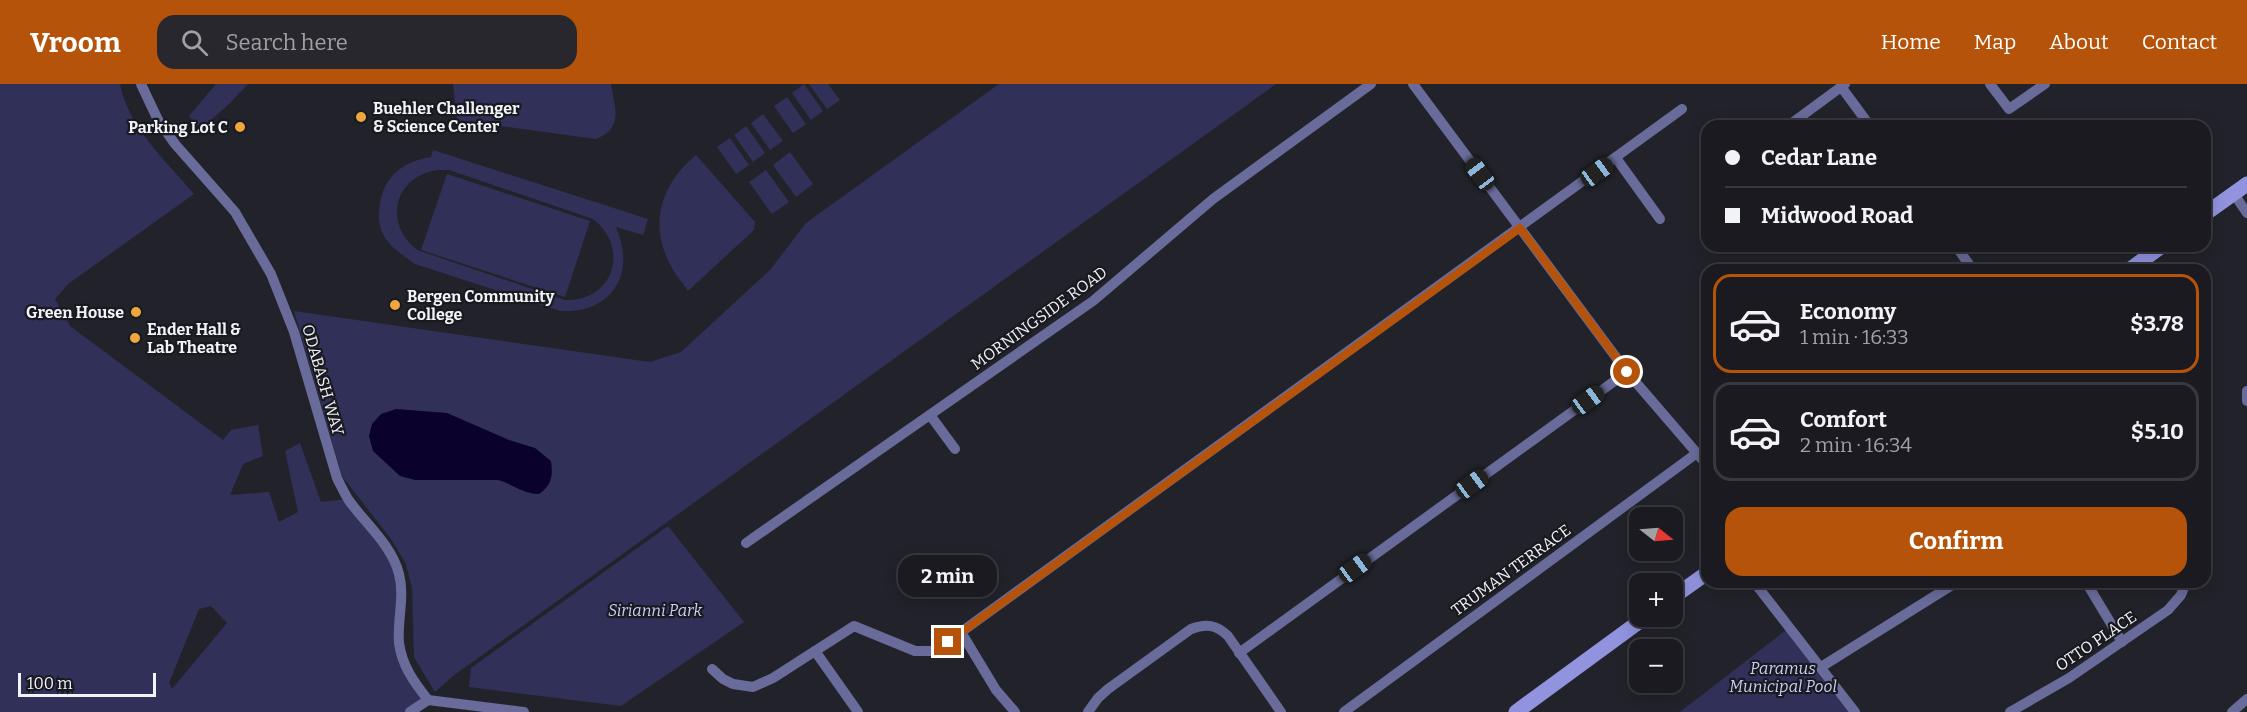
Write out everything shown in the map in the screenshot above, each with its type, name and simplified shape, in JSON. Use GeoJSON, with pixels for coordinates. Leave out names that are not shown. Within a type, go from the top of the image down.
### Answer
{"type":"FeatureCollection","features":[{"type":"Feature","properties":{"kind":"street","name":"ODABASH WAY"},"geometry":{"type":"LineString","coordinates":[[141,84],[158,120],[175,144],[235,212],[271,274],[294,332],[337,478],[348,499],[390,552],[399,573],[402,594],[399,641],[402,659],[410,677],[428,700]]}},
{"type":"Feature","properties":{"kind":"street","name":"MORNINGSIDE ROAD"},"geometry":{"type":"LineString","coordinates":[[746,543],[1093,301],[1213,199],[1371,84]]}},
{"type":"Feature","properties":{"kind":"street"},"geometry":{"type":"LineString","coordinates":[[1413,84],[1627,372],[1701,458]]}},
{"type":"Feature","properties":{"kind":"street"},"geometry":{"type":"LineString","coordinates":[[1990,84],[2009,109],[2045,84]]}},
{"type":"Feature","properties":{"kind":"street"},"geometry":{"type":"LineString","coordinates":[[1796,120],[1844,86],[1865,120]]}},
{"type":"Feature","properties":{"kind":"street"},"geometry":{"type":"LineString","coordinates":[[712,669],[733,684],[753,687],[773,678],[854,626],[915,651],[935,651],[1682,109]]}},
{"type":"Feature","properties":{"kind":"street"},"geometry":{"type":"LineString","coordinates":[[1616,158],[1660,219]]}},
{"type":"Feature","properties":{"kind":"street"},"geometry":{"type":"LineString","coordinates":[[2211,210],[2247,184]]}},
{"type":"Feature","properties":{"kind":"street"},"geometry":{"type":"LineString","coordinates":[[2234,194],[2247,213]]}},
{"type":"Feature","properties":{"kind":"street"},"geometry":{"type":"LineString","coordinates":[[2137,264],[2154,252]]}},
{"type":"Feature","properties":{"kind":"street"},"geometry":{"type":"LineString","coordinates":[[1239,653],[1627,372]]}},
{"type":"Feature","properties":{"kind":"street"},"geometry":{"type":"LineString","coordinates":[[2247,391],[2247,401]]}},
{"type":"Feature","properties":{"kind":"street"},"geometry":{"type":"LineString","coordinates":[[930,415],[955,449]]}},
{"type":"Feature","properties":{"kind":"street","name":"TRUMAN TERRACE"},"geometry":{"type":"LineString","coordinates":[[1344,712],[1697,453]]}},
{"type":"Feature","properties":{"kind":"street"},"geometry":{"type":"LineString","coordinates":[[1683,590],[1701,577]]}},
{"type":"Feature","properties":{"kind":"street"},"geometry":{"type":"LineString","coordinates":[[1759,588],[1855,712]]}},
{"type":"Feature","properties":{"kind":"street"},"geometry":{"type":"LineString","coordinates":[[1821,667],[1947,588]]}},
{"type":"Feature","properties":{"kind":"street"},"geometry":{"type":"LineString","coordinates":[[2090,588],[2122,642]]}},
{"type":"Feature","properties":{"kind":"street","name":"OTTO PLACE"},"geometry":{"type":"LineString","coordinates":[[2010,712],[2069,678],[2168,610],[2181,595],[2184,588]]}},
{"type":"Feature","properties":{"kind":"street"},"geometry":{"type":"LineString","coordinates":[[1088,712],[1108,689],[1191,629],[1207,625],[1222,630],[1228,636],[1281,712]]}},
{"type":"Feature","properties":{"kind":"street"},"geometry":{"type":"LineString","coordinates":[[1515,712],[1632,627]]}},
{"type":"Feature","properties":{"kind":"street"},"geometry":{"type":"LineString","coordinates":[[961,632],[996,690],[1015,712]]}},
{"type":"Feature","properties":{"kind":"street"},"geometry":{"type":"LineString","coordinates":[[815,651],[858,712]]}},
{"type":"Feature","properties":{"kind":"street"},"geometry":{"type":"LineString","coordinates":[[2232,712],[2247,699]]}},
{"type":"Feature","properties":{"kind":"street"},"geometry":{"type":"LineString","coordinates":[[410,712],[428,700],[524,712]]}},
{"type":"Feature","properties":{"kind":"green space"},"geometry":{"type":"Polygon","coordinates":[[[0,84],[120,84],[124,100],[140,129],[194,194],[68,284],[55,299],[70,326],[223,440],[231,430],[258,425],[263,456],[243,464],[230,495],[269,492],[279,522],[298,512],[285,451],[300,443],[321,502],[348,499],[399,573],[399,641],[428,700],[410,712],[0,712],[0,84]],[[211,606],[199,609],[169,683],[172,689],[227,623],[211,606]]]}},
{"type":"Feature","properties":{"kind":"green space"},"geometry":{"type":"Polygon","coordinates":[[[216,84],[248,84],[201,129],[189,116],[216,84]]]}},
{"type":"Feature","properties":{"kind":"green space"},"geometry":{"type":"Polygon","coordinates":[[[453,84],[611,84],[616,116],[611,129],[596,139],[457,120],[453,84]]]}},
{"type":"Feature","properties":{"kind":"green space"},"geometry":{"type":"Polygon","coordinates":[[[804,84],[823,111],[811,120],[792,93],[804,84]]]}},
{"type":"Feature","properties":{"kind":"green space"},"geometry":{"type":"Polygon","coordinates":[[[809,84],[828,84],[840,100],[827,109],[809,84]]]}},
{"type":"Feature","properties":{"kind":"green space"},"geometry":{"type":"Polygon","coordinates":[[[999,84],[1276,84],[453,676],[435,692],[414,657],[412,588],[406,564],[391,539],[342,476],[294,311],[650,362],[681,352],[770,270],[806,223],[999,84]]]}},
{"type":"Feature","properties":{"kind":"green space"},"geometry":{"type":"Polygon","coordinates":[[[787,97],[806,124],[793,133],[774,106],[787,97]]]}},
{"type":"Feature","properties":{"kind":"green space"},"geometry":{"type":"Polygon","coordinates":[[[763,114],[783,141],[770,150],[751,123],[763,114]]]}},
{"type":"Feature","properties":{"kind":"green space"},"geometry":{"type":"Polygon","coordinates":[[[746,126],[765,153],[753,162],[734,135],[746,126]]]}},
{"type":"Feature","properties":{"kind":"green space"},"geometry":{"type":"Polygon","coordinates":[[[730,138],[749,165],[736,174],[717,147],[730,138]]]}},
{"type":"Feature","properties":{"kind":"green space"},"geometry":{"type":"Polygon","coordinates":[[[433,150],[648,219],[643,235],[616,227],[622,244],[621,275],[615,288],[606,298],[593,306],[578,310],[560,311],[415,264],[394,248],[384,236],[380,224],[379,208],[386,185],[397,172],[412,162],[431,157],[433,150]],[[449,170],[422,174],[403,191],[398,203],[397,215],[400,227],[406,239],[417,250],[565,300],[582,298],[595,292],[605,283],[611,271],[613,258],[611,244],[605,231],[593,219],[449,170]]]}},
{"type":"Feature","properties":{"kind":"green space"},"geometry":{"type":"Polygon","coordinates":[[[790,152],[813,184],[796,197],[773,165],[790,152]]]}},
{"type":"Feature","properties":{"kind":"green space"},"geometry":{"type":"Polygon","coordinates":[[[696,155],[755,222],[754,230],[688,291],[674,271],[665,252],[660,222],[666,193],[674,179],[696,155]]]}},
{"type":"Feature","properties":{"kind":"green space"},"geometry":{"type":"Polygon","coordinates":[[[766,170],[789,202],[772,214],[749,182],[766,170]]]}},
{"type":"Feature","properties":{"kind":"green space"},"geometry":{"type":"Polygon","coordinates":[[[447,174],[590,221],[565,297],[421,250],[447,174]]]}},
{"type":"Feature","properties":{"kind":"green space","name":"Sirianni Park"},"geometry":{"type":"Polygon","coordinates":[[[668,526],[744,622],[621,706],[469,687],[471,668],[668,526]]]}},
{"type":"Feature","properties":{"kind":"green space","name":"Paramus Municipal Pool"},"geometry":{"type":"Polygon","coordinates":[[[1790,627],[1855,712],[1680,712],[1790,627]]]}},
{"type":"Feature","properties":{"kind":"shaded area"},"geometry":{"type":"Polygon","coordinates":[[[396,409],[447,413],[509,440],[535,448],[551,461],[552,476],[549,484],[539,494],[498,480],[415,480],[400,476],[373,451],[369,436],[372,424],[381,414],[396,409]]]}},
{"type":"Feature","properties":{"kind":"place","name":"Buehler Challenger & Science Center"},"geometry":{"type":"Point","coordinates":[361,117]}},
{"type":"Feature","properties":{"kind":"place","name":"Parking Lot C"},"geometry":{"type":"Point","coordinates":[240,127]}},
{"type":"Feature","properties":{"kind":"place","name":"Bergen Community College"},"geometry":{"type":"Point","coordinates":[395,305]}},
{"type":"Feature","properties":{"kind":"place","name":"Green House"},"geometry":{"type":"Point","coordinates":[136,312]}},
{"type":"Feature","properties":{"kind":"place","name":"Ender Hall & Lab Theatre"},"geometry":{"type":"Point","coordinates":[135,338]}},
{"type":"Feature","properties":{"kind":"route"},"geometry":{"type":"LineString","coordinates":[[948,642],[1520,228],[1627,372]]}}]}
